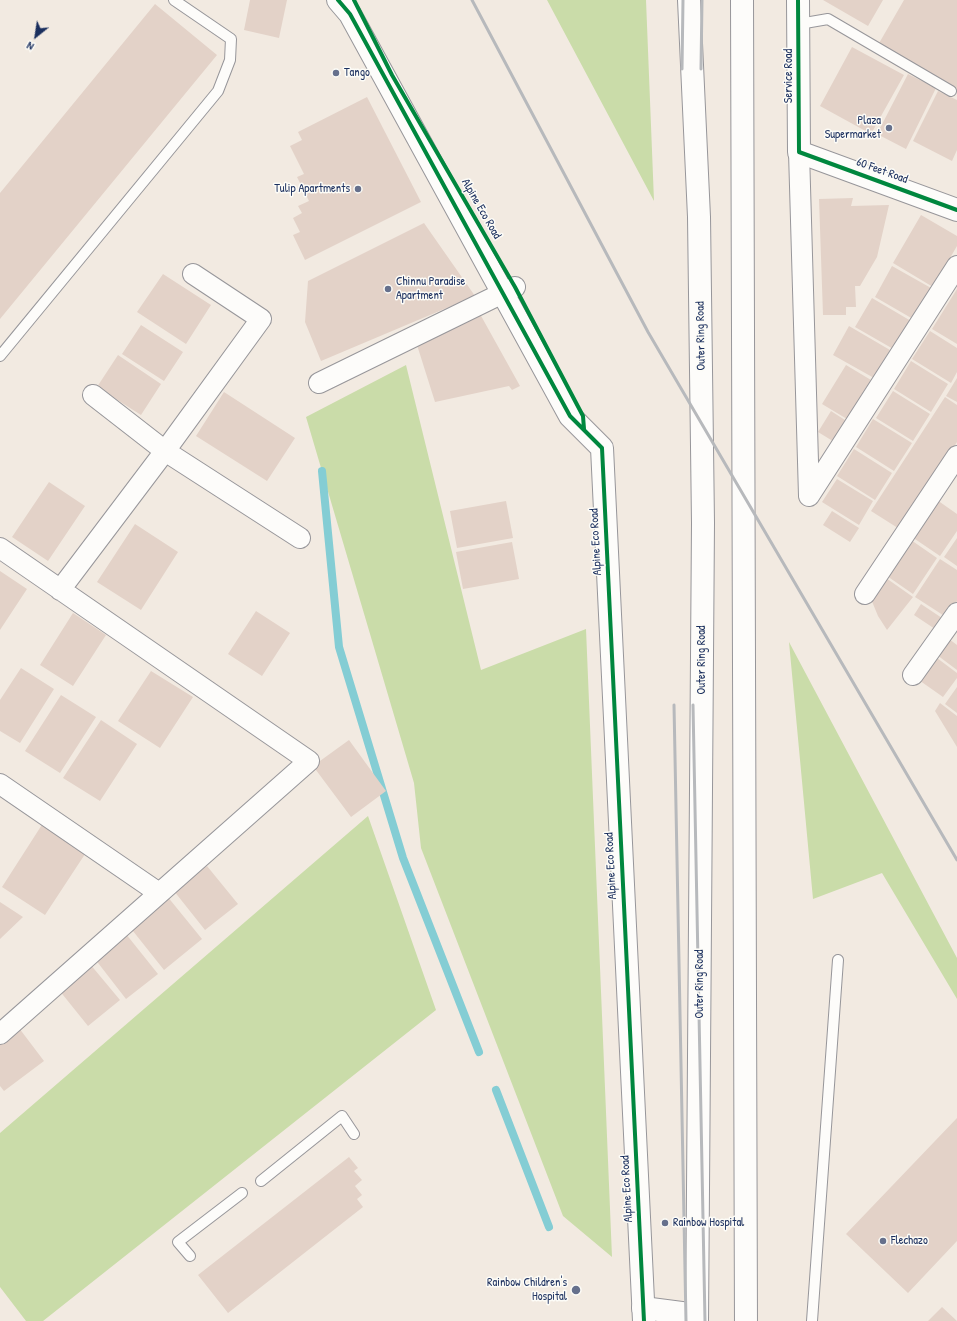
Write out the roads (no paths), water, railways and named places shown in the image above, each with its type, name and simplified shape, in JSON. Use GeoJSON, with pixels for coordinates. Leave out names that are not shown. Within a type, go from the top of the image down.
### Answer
{"type":"FeatureCollection","features":[{"type":"Feature","properties":{"kind":"main road","name":"Alpine Eco Road"},"geometry":{"type":"LineString","coordinates":[[338,0],[350,14],[508,290]]}},
{"type":"Feature","properties":{"kind":"main road","name":"Alpine Eco Road"},"geometry":{"type":"LineString","coordinates":[[354,0],[392,75],[508,290],[570,416],[573,421],[584,429],[602,448],[636,1176],[644,1315]]}},
{"type":"Feature","properties":{"kind":"main road","name":"Outer Ring Road"},"geometry":{"type":"LineString","coordinates":[[689,0],[699,217],[703,523],[696,1319]]}},
{"type":"Feature","properties":{"kind":"main road"},"geometry":{"type":"LineString","coordinates":[[742,0],[746,1321]]}},
{"type":"Feature","properties":{"kind":"main road","name":"Service Road"},"geometry":{"type":"LineString","coordinates":[[798,0],[799,152]]}},
{"type":"Feature","properties":{"kind":"main road","name":"60 Feet Road"},"geometry":{"type":"LineString","coordinates":[[799,152],[957,210]]}},
{"type":"Feature","properties":{"kind":"main road"},"geometry":{"type":"LineString","coordinates":[[644,1315],[696,1319]]}},
{"type":"Feature","properties":{"kind":"street"},"geometry":{"type":"LineString","coordinates":[[799,152],[809,496],[957,266]]}},
{"type":"Feature","properties":{"kind":"street"},"geometry":{"type":"LineString","coordinates":[[60,590],[165,451],[261,318],[194,274]]}},
{"type":"Feature","properties":{"kind":"street"},"geometry":{"type":"LineString","coordinates":[[319,383],[508,290]]}},
{"type":"Feature","properties":{"kind":"street"},"geometry":{"type":"LineString","coordinates":[[93,395],[165,451],[300,538]]}},
{"type":"Feature","properties":{"kind":"street"},"geometry":{"type":"LineString","coordinates":[[865,594],[957,456]]}},
{"type":"Feature","properties":{"kind":"street"},"geometry":{"type":"LineString","coordinates":[[0,548],[309,761],[0,1034]]}},
{"type":"Feature","properties":{"kind":"street"},"geometry":{"type":"LineString","coordinates":[[913,675],[957,613]]}},
{"type":"Feature","properties":{"kind":"street"},"geometry":{"type":"LineString","coordinates":[[0,784],[159,893]]}},
{"type":"Feature","properties":{"kind":"lane"},"geometry":{"type":"LineString","coordinates":[[0,356],[218,91],[230,60],[231,39],[174,0]]}},
{"type":"Feature","properties":{"kind":"lane"},"geometry":{"type":"LineString","coordinates":[[799,24],[828,19],[951,91]]}},
{"type":"Feature","properties":{"kind":"lane"},"geometry":{"type":"LineString","coordinates":[[812,1321],[838,960]]}},
{"type":"Feature","properties":{"kind":"lane"},"geometry":{"type":"LineString","coordinates":[[261,1181],[342,1116],[354,1134]]}},
{"type":"Feature","properties":{"kind":"lane"},"geometry":{"type":"LineString","coordinates":[[190,1256],[178,1242],[242,1193]]}},
{"type":"Feature","properties":{"kind":"waterway"},"geometry":{"type":"LineString","coordinates":[[322,471],[339,647],[403,858],[479,1052]]}},
{"type":"Feature","properties":{"kind":"waterway"},"geometry":{"type":"LineString","coordinates":[[496,1090],[549,1227]]}},
{"type":"Feature","properties":{"kind":"railway"},"geometry":{"type":"LineString","coordinates":[[472,0],[648,332],[957,860]]}},
{"type":"Feature","properties":{"kind":"railway"},"geometry":{"type":"LineString","coordinates":[[682,69],[683,0]]}},
{"type":"Feature","properties":{"kind":"railway"},"geometry":{"type":"LineString","coordinates":[[701,69],[702,0]]}},
{"type":"Feature","properties":{"kind":"railway"},"geometry":{"type":"LineString","coordinates":[[674,705],[686,1321]]}},
{"type":"Feature","properties":{"kind":"railway"},"geometry":{"type":"LineString","coordinates":[[693,705],[705,1321]]}},
{"type":"Feature","properties":{"kind":"place","name":"Tango"},"geometry":{"type":"Point","coordinates":[336,73]}},
{"type":"Feature","properties":{"kind":"place","name":"Plaza Supermarket"},"geometry":{"type":"Point","coordinates":[889,128]}},
{"type":"Feature","properties":{"kind":"place","name":"Tulip Apartments"},"geometry":{"type":"Point","coordinates":[358,189]}},
{"type":"Feature","properties":{"kind":"place","name":"Chinnu Paradise Apartment"},"geometry":{"type":"Point","coordinates":[388,289]}},
{"type":"Feature","properties":{"kind":"place","name":"Rainbow Hospital"},"geometry":{"type":"Point","coordinates":[665,1223]}},
{"type":"Feature","properties":{"kind":"place","name":"Flechazo"},"geometry":{"type":"Point","coordinates":[883,1241]}},
{"type":"Feature","properties":{"kind":"place","name":"Rainbow Children's Hospital"},"geometry":{"type":"Point","coordinates":[576,1290]}}]}
